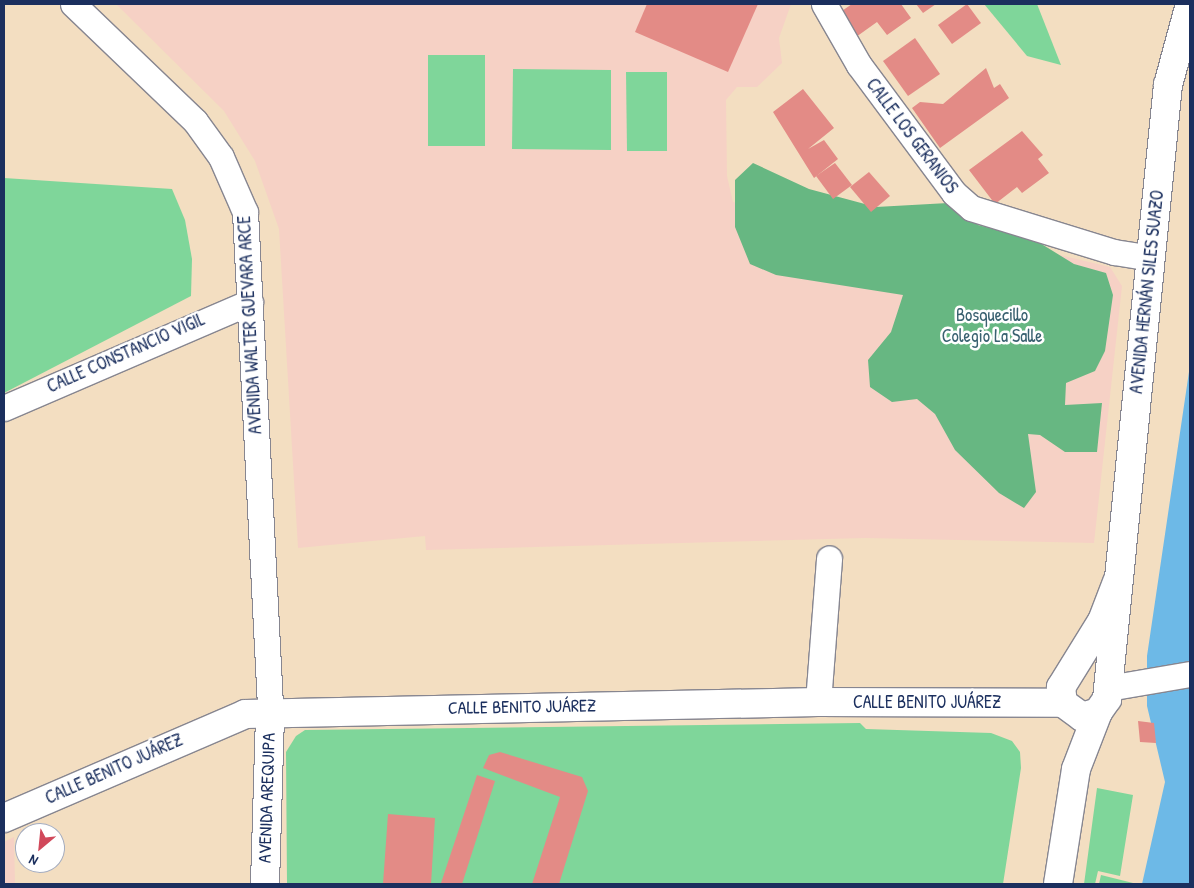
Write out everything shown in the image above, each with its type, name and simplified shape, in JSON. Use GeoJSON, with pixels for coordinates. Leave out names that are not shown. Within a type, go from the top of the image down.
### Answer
{"type":"FeatureCollection","features":[{"type":"Feature","properties":{"kind":"main road","name":"AVENIDA HERNÁN SILES SUAZO"},"geometry":{"type":"LineString","coordinates":[[1076,769],[1112,694],[1117,582],[1168,85],[1190,4]]}},
{"type":"Feature","properties":{"kind":"main road","name":"AVENIDA HERNÁN SILES SUAZO"},"geometry":{"type":"LineString","coordinates":[[1067,676],[1102,621],[1117,582]]}},
{"type":"Feature","properties":{"kind":"main road"},"geometry":{"type":"LineString","coordinates":[[1058,884],[1076,769],[1061,687],[1067,676],[1079,670],[1092,671],[1112,694],[1082,717],[1065,706]]}},
{"type":"Feature","properties":{"kind":"main road","name":"CALLE BENITO JUÁREZ"},"geometry":{"type":"LineString","coordinates":[[4,818],[231,717],[270,712],[818,702],[1065,706]]}},
{"type":"Feature","properties":{"kind":"main road","name":"AVENIDA AREQUIPA"},"geometry":{"type":"LineString","coordinates":[[264,884],[270,712]]}},
{"type":"Feature","properties":{"kind":"street","name":"AVENIDA WALTER GUEVARA ARCE"},"geometry":{"type":"LineString","coordinates":[[73,4],[150,74],[195,121],[221,157],[245,212],[270,712]]}},
{"type":"Feature","properties":{"kind":"street","name":"CALLE LOS GERANIOS"},"geometry":{"type":"LineString","coordinates":[[824,4],[859,65],[954,193],[971,208],[1114,252],[1150,258]]}},
{"type":"Feature","properties":{"kind":"street","name":"CALLE CONSTANCIO VIGIL"},"geometry":{"type":"LineString","coordinates":[[4,408],[250,302]]}},
{"type":"Feature","properties":{"kind":"street"},"geometry":{"type":"LineString","coordinates":[[818,702],[829,558]]}},
{"type":"Feature","properties":{"kind":"street"},"geometry":{"type":"LineString","coordinates":[[1112,694],[1190,674]]}},
{"type":"Feature","properties":{"kind":"shaded area"},"geometry":{"type":"Polygon","coordinates":[[[116,4],[791,4],[779,38],[782,63],[757,87],[737,87],[726,100],[727,176],[733,202],[876,237],[960,231],[1110,267],[1122,286],[1094,543],[865,538],[426,550],[425,536],[298,548],[279,229],[255,161],[224,111],[116,4]]]}},
{"type":"Feature","properties":{"kind":"shaded area"},"geometry":{"type":"Polygon","coordinates":[[[14,837],[15,884],[4,884],[4,842],[14,837]]]}},
{"type":"Feature","properties":{"kind":"green space"},"geometry":{"type":"Polygon","coordinates":[[[984,4],[1037,4],[1061,65],[1027,56],[984,4]]]}},
{"type":"Feature","properties":{"kind":"green space"},"geometry":{"type":"Polygon","coordinates":[[[428,55],[485,55],[485,146],[428,146],[428,55]]]}},
{"type":"Feature","properties":{"kind":"green space"},"geometry":{"type":"Polygon","coordinates":[[[513,69],[611,70],[611,150],[512,149],[513,69]]]}},
{"type":"Feature","properties":{"kind":"green space"},"geometry":{"type":"Polygon","coordinates":[[[626,72],[667,72],[667,151],[627,151],[626,72]]]}},
{"type":"Feature","properties":{"kind":"green space","name":"Bosquecillo Colegio La Salle"},"geometry":{"type":"Polygon","coordinates":[[[753,163],[809,189],[876,207],[948,203],[978,225],[1035,240],[1074,264],[1106,273],[1113,295],[1105,351],[1095,371],[1066,383],[1065,405],[1102,403],[1097,452],[1065,452],[1040,435],[1028,434],[1036,492],[1024,508],[999,493],[955,450],[935,414],[917,399],[892,402],[870,387],[868,360],[891,332],[903,295],[776,275],[750,264],[735,227],[735,180],[753,163]]]}},
{"type":"Feature","properties":{"kind":"green space"},"geometry":{"type":"Polygon","coordinates":[[[4,178],[172,189],[185,220],[192,259],[191,296],[4,393],[4,178]]]}},
{"type":"Feature","properties":{"kind":"green space"},"geometry":{"type":"Polygon","coordinates":[[[860,723],[866,729],[991,733],[1012,741],[1020,752],[1021,768],[1003,884],[287,884],[286,752],[296,736],[305,730],[860,723]]]}},
{"type":"Feature","properties":{"kind":"green space"},"geometry":{"type":"Polygon","coordinates":[[[1097,788],[1133,795],[1120,876],[1098,871],[1095,884],[1084,884],[1097,788]]]}},
{"type":"Feature","properties":{"kind":"green space"},"geometry":{"type":"Polygon","coordinates":[[[1101,875],[1133,883],[1133,884],[1099,884],[1101,875]]]}},
{"type":"Feature","properties":{"kind":"water"},"geometry":{"type":"Polygon","coordinates":[[[1190,365],[1190,884],[1142,884],[1165,782],[1147,706],[1147,656],[1190,365]]]}},
{"type":"Feature","properties":{"kind":"building"},"geometry":{"type":"Polygon","coordinates":[[[647,4],[758,4],[728,72],[635,32],[647,4]]]}},
{"type":"Feature","properties":{"kind":"building"},"geometry":{"type":"Polygon","coordinates":[[[852,4],[901,4],[911,18],[887,35],[877,22],[856,37],[839,13],[852,4]]]}},
{"type":"Feature","properties":{"kind":"building"},"geometry":{"type":"Polygon","coordinates":[[[916,4],[936,4],[923,13],[916,4]]]}},
{"type":"Feature","properties":{"kind":"building"},"geometry":{"type":"Polygon","coordinates":[[[967,4],[981,23],[952,44],[938,25],[967,4]]]}},
{"type":"Feature","properties":{"kind":"building"},"geometry":{"type":"Polygon","coordinates":[[[915,38],[940,74],[908,96],[883,61],[915,38]]]}},
{"type":"Feature","properties":{"kind":"building"},"geometry":{"type":"Polygon","coordinates":[[[986,68],[994,88],[1000,84],[1009,98],[940,148],[912,108],[920,102],[943,104],[986,68]]]}},
{"type":"Feature","properties":{"kind":"building"},"geometry":{"type":"Polygon","coordinates":[[[803,89],[834,128],[808,149],[824,140],[838,159],[814,178],[773,112],[803,89]]]}},
{"type":"Feature","properties":{"kind":"building"},"geometry":{"type":"Polygon","coordinates":[[[1022,131],[1043,155],[1038,159],[1049,173],[1022,193],[1017,187],[995,204],[969,170],[1022,131]]]}},
{"type":"Feature","properties":{"kind":"building"},"geometry":{"type":"Polygon","coordinates":[[[835,163],[852,185],[833,199],[816,176],[835,163]]]}},
{"type":"Feature","properties":{"kind":"building"},"geometry":{"type":"Polygon","coordinates":[[[869,172],[890,196],[871,212],[850,187],[869,172]]]}},
{"type":"Feature","properties":{"kind":"building"},"geometry":{"type":"Polygon","coordinates":[[[1138,721],[1154,723],[1156,743],[1140,742],[1138,721]]]}},
{"type":"Feature","properties":{"kind":"building"},"geometry":{"type":"Polygon","coordinates":[[[500,752],[582,777],[588,791],[559,884],[532,884],[560,797],[483,768],[489,755],[500,752]]]}},
{"type":"Feature","properties":{"kind":"building"},"geometry":{"type":"Polygon","coordinates":[[[477,775],[495,781],[462,884],[441,883],[477,775]]]}},
{"type":"Feature","properties":{"kind":"building"},"geometry":{"type":"Polygon","coordinates":[[[388,814],[435,818],[431,884],[383,884],[388,814]]]}}]}
